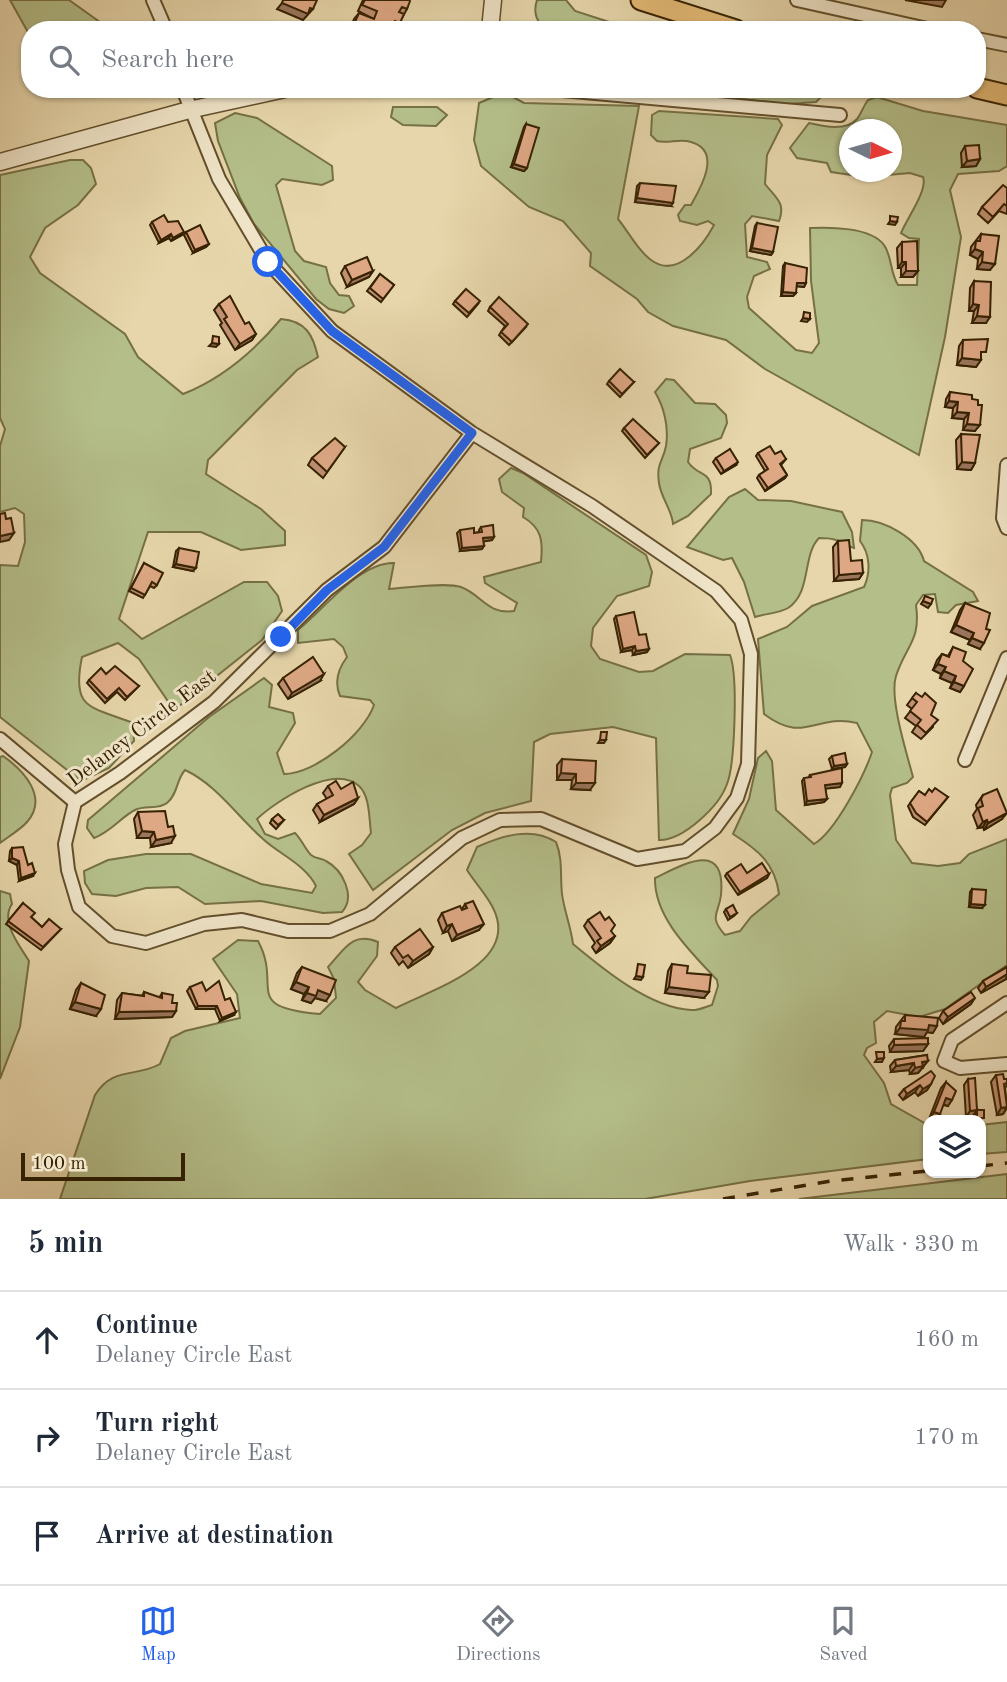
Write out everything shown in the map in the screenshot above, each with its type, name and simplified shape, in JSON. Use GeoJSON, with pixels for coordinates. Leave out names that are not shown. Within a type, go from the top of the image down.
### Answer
{"type":"FeatureCollection","features":[{"type":"Feature","properties":{"kind":"main road"},"geometry":{"type":"LineString","coordinates":[[641,0],[708,21]]}},
{"type":"Feature","properties":{"kind":"main road"},"geometry":{"type":"LineString","coordinates":[[986,90],[1007,95]]}},
{"type":"Feature","properties":{"kind":"street"},"geometry":{"type":"LineString","coordinates":[[153,0],[162,21]]}},
{"type":"Feature","properties":{"kind":"street"},"geometry":{"type":"LineString","coordinates":[[491,21],[493,0]]}},
{"type":"Feature","properties":{"kind":"street"},"geometry":{"type":"LineString","coordinates":[[797,0],[871,21]]}},
{"type":"Feature","properties":{"kind":"street"},"geometry":{"type":"LineString","coordinates":[[986,41],[1007,45]]}},
{"type":"Feature","properties":{"kind":"street","name":"Delaney Circle East"},"geometry":{"type":"LineString","coordinates":[[186,98],[219,179],[268,262],[332,331],[472,433],[592,506],[716,591],[741,620],[751,664],[748,764],[737,798],[715,828],[685,851],[637,859],[541,819],[500,820],[463,838],[370,914],[330,931],[288,931],[242,920],[204,925],[146,943],[112,936],[79,907],[68,870],[65,844],[75,803],[120,773],[214,702],[327,590],[384,547],[472,433]]}},
{"type":"Feature","properties":{"kind":"street"},"geometry":{"type":"LineString","coordinates":[[0,162],[189,110],[244,98]]}},
{"type":"Feature","properties":{"kind":"street"},"geometry":{"type":"LineString","coordinates":[[651,98],[840,115]]}},
{"type":"Feature","properties":{"kind":"street"},"geometry":{"type":"LineString","coordinates":[[1007,465],[1003,518],[1007,528]]}},
{"type":"Feature","properties":{"kind":"street"},"geometry":{"type":"LineString","coordinates":[[965,760],[1007,658]]}},
{"type":"Feature","properties":{"kind":"street"},"geometry":{"type":"LineString","coordinates":[[0,739],[75,803]]}},
{"type":"Feature","properties":{"kind":"street"},"geometry":{"type":"LineString","coordinates":[[1007,1003],[952,1040],[944,1061],[960,1068],[1007,1064]]}},
{"type":"Feature","properties":{"kind":"green space"},"geometry":{"type":"Polygon","coordinates":[[[10,0],[69,0],[98,21],[22,21],[10,0]]]}},
{"type":"Feature","properties":{"kind":"green space"},"geometry":{"type":"Polygon","coordinates":[[[537,0],[566,0],[575,11],[606,21],[539,21],[535,9],[537,0]]]}},
{"type":"Feature","properties":{"kind":"green space"},"geometry":{"type":"Polygon","coordinates":[[[491,98],[515,98],[524,103],[639,106],[618,219],[644,254],[654,262],[673,265],[690,256],[714,225],[708,221],[697,225],[680,221],[678,215],[685,205],[691,205],[699,190],[706,171],[706,153],[701,147],[687,141],[657,141],[651,135],[652,115],[659,111],[778,119],[782,125],[767,155],[765,184],[779,201],[781,215],[779,221],[752,216],[745,224],[747,257],[767,262],[770,269],[754,276],[747,297],[749,308],[796,350],[812,353],[819,343],[811,281],[810,228],[849,229],[878,239],[887,249],[898,285],[917,285],[919,239],[909,238],[901,233],[923,189],[923,177],[902,174],[902,119],[857,119],[868,100],[880,98],[923,111],[1007,125],[1007,166],[999,171],[958,174],[950,190],[961,237],[945,337],[919,455],[765,369],[726,340],[673,326],[648,312],[637,299],[590,266],[591,253],[563,221],[529,207],[481,166],[474,140],[479,103],[491,98]]]}},
{"type":"Feature","properties":{"kind":"green space"},"geometry":{"type":"Polygon","coordinates":[[[731,98],[820,98],[816,102],[787,104],[731,98]]]}},
{"type":"Feature","properties":{"kind":"green space"},"geometry":{"type":"Polygon","coordinates":[[[393,107],[437,107],[447,115],[436,126],[403,125],[391,117],[393,107]]]}},
{"type":"Feature","properties":{"kind":"green space"},"geometry":{"type":"Polygon","coordinates":[[[235,113],[257,118],[332,166],[333,180],[322,185],[282,179],[276,185],[295,251],[304,261],[326,267],[330,283],[339,295],[349,296],[354,306],[344,313],[329,309],[316,299],[254,224],[240,198],[218,141],[215,123],[235,113]]]}},
{"type":"Feature","properties":{"kind":"green space"},"geometry":{"type":"Polygon","coordinates":[[[809,123],[839,127],[839,173],[831,172],[827,163],[797,158],[790,148],[809,123]]]}},
{"type":"Feature","properties":{"kind":"green space"},"geometry":{"type":"Polygon","coordinates":[[[70,160],[83,160],[91,168],[96,184],[78,205],[45,228],[30,257],[40,273],[125,334],[138,357],[183,394],[211,380],[237,362],[281,319],[290,320],[307,330],[318,357],[297,370],[208,460],[206,474],[261,509],[285,531],[285,545],[241,550],[201,532],[148,532],[119,619],[142,639],[244,582],[267,582],[278,596],[282,611],[262,640],[174,710],[139,659],[118,643],[82,657],[79,687],[82,697],[95,709],[133,723],[134,741],[109,768],[81,781],[0,717],[0,565],[18,566],[25,542],[24,514],[15,508],[0,512],[0,446],[5,429],[0,418],[0,175],[70,160]]]}},
{"type":"Feature","properties":{"kind":"green space"},"geometry":{"type":"Polygon","coordinates":[[[666,379],[674,380],[695,403],[715,404],[726,415],[727,423],[721,438],[690,449],[688,462],[707,477],[711,494],[688,516],[673,524],[658,476],[667,432],[661,404],[655,392],[666,379]]]}},
{"type":"Feature","properties":{"kind":"green space"},"geometry":{"type":"Polygon","coordinates":[[[511,468],[523,473],[646,555],[652,572],[649,586],[617,596],[593,628],[591,646],[600,659],[639,672],[653,671],[685,654],[730,655],[735,699],[730,774],[723,793],[708,812],[689,829],[668,839],[659,840],[656,738],[613,727],[550,734],[534,742],[531,801],[485,813],[452,830],[373,890],[349,854],[362,845],[371,833],[367,801],[359,786],[348,780],[321,782],[277,803],[257,819],[265,834],[278,839],[295,833],[311,855],[326,861],[338,871],[348,892],[346,906],[342,912],[323,913],[261,901],[205,904],[178,887],[146,888],[116,896],[92,894],[85,883],[84,871],[108,860],[146,854],[191,854],[261,884],[312,893],[316,886],[306,872],[263,839],[207,784],[185,770],[167,803],[135,810],[94,838],[87,828],[88,820],[209,717],[264,678],[272,685],[269,707],[293,713],[295,723],[277,753],[284,774],[310,767],[349,740],[369,716],[374,705],[370,700],[340,696],[338,676],[347,657],[343,647],[334,639],[298,643],[298,630],[343,588],[368,570],[394,563],[389,589],[436,585],[461,587],[491,607],[514,611],[517,603],[485,583],[484,577],[541,562],[542,548],[538,531],[523,517],[524,508],[502,492],[499,479],[511,468]]]}},
{"type":"Feature","properties":{"kind":"green space"},"geometry":{"type":"Polygon","coordinates":[[[745,489],[758,500],[791,501],[842,512],[852,532],[854,548],[836,540],[819,538],[810,554],[804,583],[796,601],[785,610],[755,617],[744,582],[732,558],[723,560],[687,547],[729,497],[745,489]]]}},
{"type":"Feature","properties":{"kind":"green space"},"geometry":{"type":"Polygon","coordinates":[[[862,520],[890,527],[915,545],[924,561],[973,592],[978,601],[956,605],[948,613],[938,612],[935,594],[923,595],[916,605],[915,635],[894,686],[900,726],[913,777],[907,783],[892,788],[890,795],[896,840],[912,863],[938,866],[960,863],[969,854],[1007,839],[1007,965],[945,1009],[919,1017],[887,1011],[874,1022],[876,1043],[867,1048],[864,1055],[884,1083],[891,1104],[923,1122],[923,1160],[750,1181],[645,1199],[60,1199],[95,1095],[102,1086],[117,1076],[160,1064],[171,1038],[185,1031],[240,1018],[237,994],[213,959],[238,940],[258,941],[265,957],[268,992],[272,1000],[295,1011],[320,1014],[336,998],[334,979],[328,967],[349,944],[369,939],[378,942],[377,956],[358,982],[365,990],[396,1008],[467,972],[483,960],[494,946],[498,929],[494,910],[467,870],[477,847],[496,839],[516,834],[537,834],[556,842],[563,900],[573,944],[598,965],[644,995],[675,1008],[693,1010],[712,1005],[718,986],[717,980],[676,934],[668,921],[656,893],[655,878],[690,862],[710,861],[717,867],[721,878],[717,923],[725,935],[740,931],[751,917],[779,894],[774,874],[764,858],[733,834],[749,799],[758,758],[766,751],[772,761],[776,810],[814,844],[831,828],[848,802],[872,752],[857,723],[831,722],[800,728],[778,723],[764,714],[758,639],[787,627],[812,606],[864,587],[868,563],[860,541],[862,520]]]}},
{"type":"Feature","properties":{"kind":"green space"},"geometry":{"type":"Polygon","coordinates":[[[3,756],[25,776],[31,785],[35,803],[27,822],[0,843],[0,757],[3,756]]]}},
{"type":"Feature","properties":{"kind":"green space"},"geometry":{"type":"Polygon","coordinates":[[[0,891],[10,894],[12,904],[9,925],[29,961],[20,1027],[0,1079],[0,891]]]}},
{"type":"Feature","properties":{"kind":"green space"},"geometry":{"type":"Polygon","coordinates":[[[1007,1122],[1007,1152],[986,1154],[986,1124],[1007,1122]]]}},
{"type":"Feature","properties":{"kind":"green space"},"geometry":{"type":"Polygon","coordinates":[[[1007,1174],[1007,1199],[799,1199],[986,1178],[1007,1174]]]}},
{"type":"Feature","properties":{"kind":"building"},"geometry":{"type":"Polygon","coordinates":[[[283,0],[317,0],[308,14],[282,3],[283,0]]]}},
{"type":"Feature","properties":{"kind":"building"},"geometry":{"type":"Polygon","coordinates":[[[365,0],[410,1],[407,9],[402,7],[399,12],[404,14],[401,21],[355,21],[359,13],[374,19],[377,11],[362,5],[365,0]]]}},
{"type":"Feature","properties":{"kind":"building"},"geometry":{"type":"Polygon","coordinates":[[[526,124],[539,128],[527,168],[514,164],[526,124]]]}},
{"type":"Feature","properties":{"kind":"building"},"geometry":{"type":"Polygon","coordinates":[[[979,145],[980,159],[967,161],[965,146],[979,145]]]}},
{"type":"Feature","properties":{"kind":"building"},"geometry":{"type":"Polygon","coordinates":[[[640,183],[676,186],[673,203],[637,198],[640,183]]]}},
{"type":"Feature","properties":{"kind":"building"},"geometry":{"type":"Polygon","coordinates":[[[1003,185],[1007,188],[1007,206],[1004,204],[993,217],[982,207],[1003,185]]]}},
{"type":"Feature","properties":{"kind":"building"},"geometry":{"type":"Polygon","coordinates":[[[164,215],[168,222],[178,221],[184,232],[173,238],[171,234],[161,240],[152,222],[164,215]]]}},
{"type":"Feature","properties":{"kind":"building"},"geometry":{"type":"Polygon","coordinates":[[[890,216],[898,217],[897,222],[890,221],[890,216]]]}},
{"type":"Feature","properties":{"kind":"building"},"geometry":{"type":"Polygon","coordinates":[[[757,223],[778,227],[773,252],[752,248],[757,223]]]}},
{"type":"Feature","properties":{"kind":"building"},"geometry":{"type":"Polygon","coordinates":[[[200,225],[209,244],[195,250],[186,232],[200,225]]]}},
{"type":"Feature","properties":{"kind":"building"},"geometry":{"type":"Polygon","coordinates":[[[981,234],[999,236],[995,264],[982,262],[983,252],[975,249],[981,234]]]}},
{"type":"Feature","properties":{"kind":"building"},"geometry":{"type":"Polygon","coordinates":[[[917,241],[918,271],[906,271],[906,262],[902,262],[902,242],[917,241]]]}},
{"type":"Feature","properties":{"kind":"building"},"geometry":{"type":"Polygon","coordinates":[[[367,257],[373,271],[352,280],[345,266],[367,257]]]}},
{"type":"Feature","properties":{"kind":"building"},"geometry":{"type":"Polygon","coordinates":[[[785,263],[807,268],[806,283],[797,283],[796,293],[783,292],[785,263]]]}},
{"type":"Feature","properties":{"kind":"building"},"geometry":{"type":"Polygon","coordinates":[[[380,274],[394,285],[383,299],[370,288],[380,274]]]}},
{"type":"Feature","properties":{"kind":"building"},"geometry":{"type":"Polygon","coordinates":[[[974,281],[991,282],[990,317],[977,316],[979,305],[973,304],[974,281]]]}},
{"type":"Feature","properties":{"kind":"building"},"geometry":{"type":"Polygon","coordinates":[[[466,289],[480,301],[469,313],[455,301],[466,289]]]}},
{"type":"Feature","properties":{"kind":"building"},"geometry":{"type":"Polygon","coordinates":[[[230,296],[245,324],[249,322],[256,334],[240,344],[224,319],[227,317],[219,304],[230,296]]]}},
{"type":"Feature","properties":{"kind":"building"},"geometry":{"type":"Polygon","coordinates":[[[499,297],[528,324],[512,342],[501,332],[508,324],[490,307],[499,297]]]}},
{"type":"Feature","properties":{"kind":"building"},"geometry":{"type":"Polygon","coordinates":[[[804,312],[810,313],[810,319],[803,318],[804,312]]]}},
{"type":"Feature","properties":{"kind":"building"},"geometry":{"type":"Polygon","coordinates":[[[213,336],[219,337],[219,344],[212,343],[213,336]]]}},
{"type":"Feature","properties":{"kind":"building"},"geometry":{"type":"Polygon","coordinates":[[[988,339],[986,352],[981,352],[981,360],[962,358],[963,340],[988,339]]]}},
{"type":"Feature","properties":{"kind":"building"},"geometry":{"type":"Polygon","coordinates":[[[620,369],[634,382],[622,394],[609,381],[620,369]]]}},
{"type":"Feature","properties":{"kind":"building"},"geometry":{"type":"Polygon","coordinates":[[[950,392],[972,395],[972,399],[978,400],[978,405],[982,405],[980,425],[967,424],[969,413],[957,412],[958,402],[949,401],[950,392]]]}},
{"type":"Feature","properties":{"kind":"building"},"geometry":{"type":"Polygon","coordinates":[[[633,419],[659,443],[647,455],[624,428],[633,419]]]}},
{"type":"Feature","properties":{"kind":"building"},"geometry":{"type":"Polygon","coordinates":[[[961,434],[980,435],[975,463],[962,462],[961,434]]]}},
{"type":"Feature","properties":{"kind":"building"},"geometry":{"type":"Polygon","coordinates":[[[335,438],[345,447],[327,472],[312,458],[335,438]]]}},
{"type":"Feature","properties":{"kind":"building"},"geometry":{"type":"Polygon","coordinates":[[[770,446],[775,454],[781,451],[786,459],[780,464],[787,475],[768,488],[759,475],[768,469],[758,453],[770,446]]]}},
{"type":"Feature","properties":{"kind":"building"},"geometry":{"type":"Polygon","coordinates":[[[730,449],[738,462],[724,471],[716,458],[730,449]]]}},
{"type":"Feature","properties":{"kind":"building"},"geometry":{"type":"Polygon","coordinates":[[[5,513],[6,519],[11,518],[14,533],[0,536],[0,514],[5,513]]]}},
{"type":"Feature","properties":{"kind":"building"},"geometry":{"type":"Polygon","coordinates":[[[493,525],[494,537],[483,538],[484,546],[462,548],[460,530],[474,528],[474,533],[482,532],[481,527],[493,525]]]}},
{"type":"Feature","properties":{"kind":"building"},"geometry":{"type":"Polygon","coordinates":[[[849,540],[851,561],[862,560],[863,573],[839,575],[838,541],[849,540]]]}},
{"type":"Feature","properties":{"kind":"building"},"geometry":{"type":"Polygon","coordinates":[[[179,548],[199,552],[196,568],[176,564],[179,548]]]}},
{"type":"Feature","properties":{"kind":"building"},"geometry":{"type":"Polygon","coordinates":[[[144,563],[163,573],[157,585],[152,582],[145,595],[131,588],[144,563]]]}},
{"type":"Feature","properties":{"kind":"building"},"geometry":{"type":"Polygon","coordinates":[[[925,596],[933,599],[931,604],[923,601],[925,596]]]}},
{"type":"Feature","properties":{"kind":"building"},"geometry":{"type":"Polygon","coordinates":[[[965,603],[990,613],[986,629],[990,630],[984,643],[972,638],[974,633],[956,625],[965,603]]]}},
{"type":"Feature","properties":{"kind":"building"},"geometry":{"type":"Polygon","coordinates":[[[634,612],[639,635],[646,634],[649,649],[636,651],[635,646],[623,649],[616,616],[634,612]]]}},
{"type":"Feature","properties":{"kind":"building"},"geometry":{"type":"Polygon","coordinates":[[[953,647],[966,652],[963,661],[973,669],[964,686],[954,682],[956,676],[944,671],[946,667],[938,664],[942,654],[949,657],[953,647]]]}},
{"type":"Feature","properties":{"kind":"building"},"geometry":{"type":"Polygon","coordinates":[[[313,657],[324,674],[292,693],[283,678],[313,657]]]}},
{"type":"Feature","properties":{"kind":"building"},"geometry":{"type":"Polygon","coordinates":[[[115,666],[139,686],[127,697],[119,688],[107,699],[89,680],[101,668],[106,674],[115,666]]]}},
{"type":"Feature","properties":{"kind":"building"},"geometry":{"type":"Polygon","coordinates":[[[916,693],[922,697],[925,693],[936,703],[931,715],[938,720],[926,733],[917,725],[921,720],[910,711],[917,702],[912,698],[916,693]]]}},
{"type":"Feature","properties":{"kind":"building"},"geometry":{"type":"Polygon","coordinates":[[[601,732],[607,732],[606,740],[600,740],[601,732]]]}},
{"type":"Feature","properties":{"kind":"building"},"geometry":{"type":"Polygon","coordinates":[[[845,753],[847,764],[834,766],[832,756],[845,753]]]}},
{"type":"Feature","properties":{"kind":"building"},"geometry":{"type":"Polygon","coordinates":[[[562,759],[596,761],[595,783],[576,783],[576,774],[561,773],[562,759]]]}},
{"type":"Feature","properties":{"kind":"building"},"geometry":{"type":"Polygon","coordinates":[[[842,768],[842,783],[825,785],[827,799],[807,801],[804,778],[842,768]]]}},
{"type":"Feature","properties":{"kind":"building"},"geometry":{"type":"Polygon","coordinates":[[[336,781],[341,789],[353,782],[358,798],[324,815],[317,804],[333,795],[328,786],[336,781]]]}},
{"type":"Feature","properties":{"kind":"building"},"geometry":{"type":"Polygon","coordinates":[[[935,788],[948,797],[927,822],[916,813],[910,803],[919,791],[925,795],[929,789],[932,792],[935,788]]]}},
{"type":"Feature","properties":{"kind":"building"},"geometry":{"type":"Polygon","coordinates":[[[997,789],[1007,813],[988,823],[987,820],[983,822],[978,808],[983,806],[981,799],[983,795],[997,789]]]}},
{"type":"Feature","properties":{"kind":"building"},"geometry":{"type":"Polygon","coordinates":[[[165,811],[168,827],[173,826],[175,836],[156,840],[154,832],[142,831],[138,812],[165,811]]]}},
{"type":"Feature","properties":{"kind":"building"},"geometry":{"type":"Polygon","coordinates":[[[278,814],[284,820],[278,825],[272,819],[278,814]]]}},
{"type":"Feature","properties":{"kind":"building"},"geometry":{"type":"Polygon","coordinates":[[[23,847],[28,865],[32,863],[35,873],[21,878],[19,861],[12,858],[12,848],[23,847]]]}},
{"type":"Feature","properties":{"kind":"building"},"geometry":{"type":"Polygon","coordinates":[[[762,863],[769,874],[740,892],[727,873],[741,864],[747,873],[762,863]]]}},
{"type":"Feature","properties":{"kind":"building"},"geometry":{"type":"Polygon","coordinates":[[[972,889],[986,890],[985,905],[971,904],[972,889]]]}},
{"type":"Feature","properties":{"kind":"building"},"geometry":{"type":"Polygon","coordinates":[[[473,901],[484,924],[457,935],[452,924],[447,926],[442,913],[460,906],[462,910],[467,908],[465,904],[473,901]]]}},
{"type":"Feature","properties":{"kind":"building"},"geometry":{"type":"Polygon","coordinates":[[[23,903],[35,913],[31,917],[42,927],[49,919],[61,929],[43,947],[8,921],[23,903]]]}},
{"type":"Feature","properties":{"kind":"building"},"geometry":{"type":"Polygon","coordinates":[[[733,905],[737,913],[730,917],[726,909],[733,905]]]}},
{"type":"Feature","properties":{"kind":"building"},"geometry":{"type":"Polygon","coordinates":[[[600,912],[605,920],[609,917],[615,925],[611,931],[615,936],[601,946],[597,941],[601,938],[588,920],[600,912]]]}},
{"type":"Feature","properties":{"kind":"building"},"geometry":{"type":"Polygon","coordinates":[[[420,929],[433,947],[413,961],[408,955],[403,958],[395,947],[420,929]]]}},
{"type":"Feature","properties":{"kind":"building"},"geometry":{"type":"Polygon","coordinates":[[[638,964],[645,965],[643,977],[636,976],[638,964]]]}},
{"type":"Feature","properties":{"kind":"building"},"geometry":{"type":"Polygon","coordinates":[[[672,964],[688,966],[687,973],[711,975],[709,992],[669,987],[672,964]]]}},
{"type":"Feature","properties":{"kind":"building"},"geometry":{"type":"Polygon","coordinates":[[[302,967],[336,980],[330,995],[318,990],[316,996],[307,993],[309,987],[296,982],[302,967]]]}},
{"type":"Feature","properties":{"kind":"building"},"geometry":{"type":"Polygon","coordinates":[[[1007,967],[1007,974],[986,987],[983,981],[1007,967]]]}},
{"type":"Feature","properties":{"kind":"building"},"geometry":{"type":"Polygon","coordinates":[[[219,981],[225,1000],[230,998],[236,1012],[222,1018],[217,1006],[198,1006],[190,987],[202,982],[206,991],[219,981]]]}},
{"type":"Feature","properties":{"kind":"building"},"geometry":{"type":"Polygon","coordinates":[[[81,983],[105,995],[101,1009],[75,1002],[81,983]]]}},
{"type":"Feature","properties":{"kind":"building"},"geometry":{"type":"Polygon","coordinates":[[[144,992],[162,998],[162,993],[173,995],[172,1003],[177,1003],[176,1011],[119,1012],[122,993],[144,996],[144,992]]]}},
{"type":"Feature","properties":{"kind":"building"},"geometry":{"type":"Polygon","coordinates":[[[971,992],[975,998],[948,1017],[943,1011],[971,992]]]}},
{"type":"Feature","properties":{"kind":"building"},"geometry":{"type":"Polygon","coordinates":[[[905,1015],[938,1018],[937,1026],[929,1025],[928,1030],[900,1028],[901,1021],[905,1021],[905,1015]]]}},
{"type":"Feature","properties":{"kind":"building"},"geometry":{"type":"Polygon","coordinates":[[[928,1038],[928,1044],[894,1045],[894,1039],[928,1038]]]}},
{"type":"Feature","properties":{"kind":"building"},"geometry":{"type":"Polygon","coordinates":[[[876,1052],[884,1052],[884,1058],[877,1059],[876,1052]]]}},
{"type":"Feature","properties":{"kind":"building"},"geometry":{"type":"Polygon","coordinates":[[[927,1055],[928,1061],[922,1062],[923,1066],[915,1068],[914,1063],[896,1066],[895,1060],[927,1055]]]}},
{"type":"Feature","properties":{"kind":"building"},"geometry":{"type":"Polygon","coordinates":[[[931,1071],[935,1076],[931,1084],[923,1089],[920,1085],[907,1094],[904,1089],[931,1071]]]}},
{"type":"Feature","properties":{"kind":"building"},"geometry":{"type":"Polygon","coordinates":[[[1003,1074],[1004,1079],[1007,1079],[1004,1084],[1007,1107],[1001,1108],[996,1075],[1003,1074]]]}},
{"type":"Feature","properties":{"kind":"building"},"geometry":{"type":"Polygon","coordinates":[[[975,1078],[977,1110],[970,1111],[968,1079],[975,1078]]]}},
{"type":"Feature","properties":{"kind":"building"},"geometry":{"type":"Polygon","coordinates":[[[946,1082],[956,1091],[952,1100],[946,1098],[940,1114],[934,1112],[946,1082]]]}},
{"type":"Feature","properties":{"kind":"building"},"geometry":{"type":"Polygon","coordinates":[[[977,1110],[984,1110],[984,1115],[977,1115],[977,1110]]]}},
{"type":"Feature","properties":{"kind":"railway"},"geometry":{"type":"LineString","coordinates":[[986,1165],[1007,1163]]}},
{"type":"Feature","properties":{"kind":"railway"},"geometry":{"type":"LineString","coordinates":[[723,1199],[831,1181],[923,1172]]}},
{"type":"Feature","properties":{"kind":"route"},"geometry":{"type":"LineString","coordinates":[[268,262],[332,331],[472,433],[384,547],[327,590],[281,637]]}}]}
